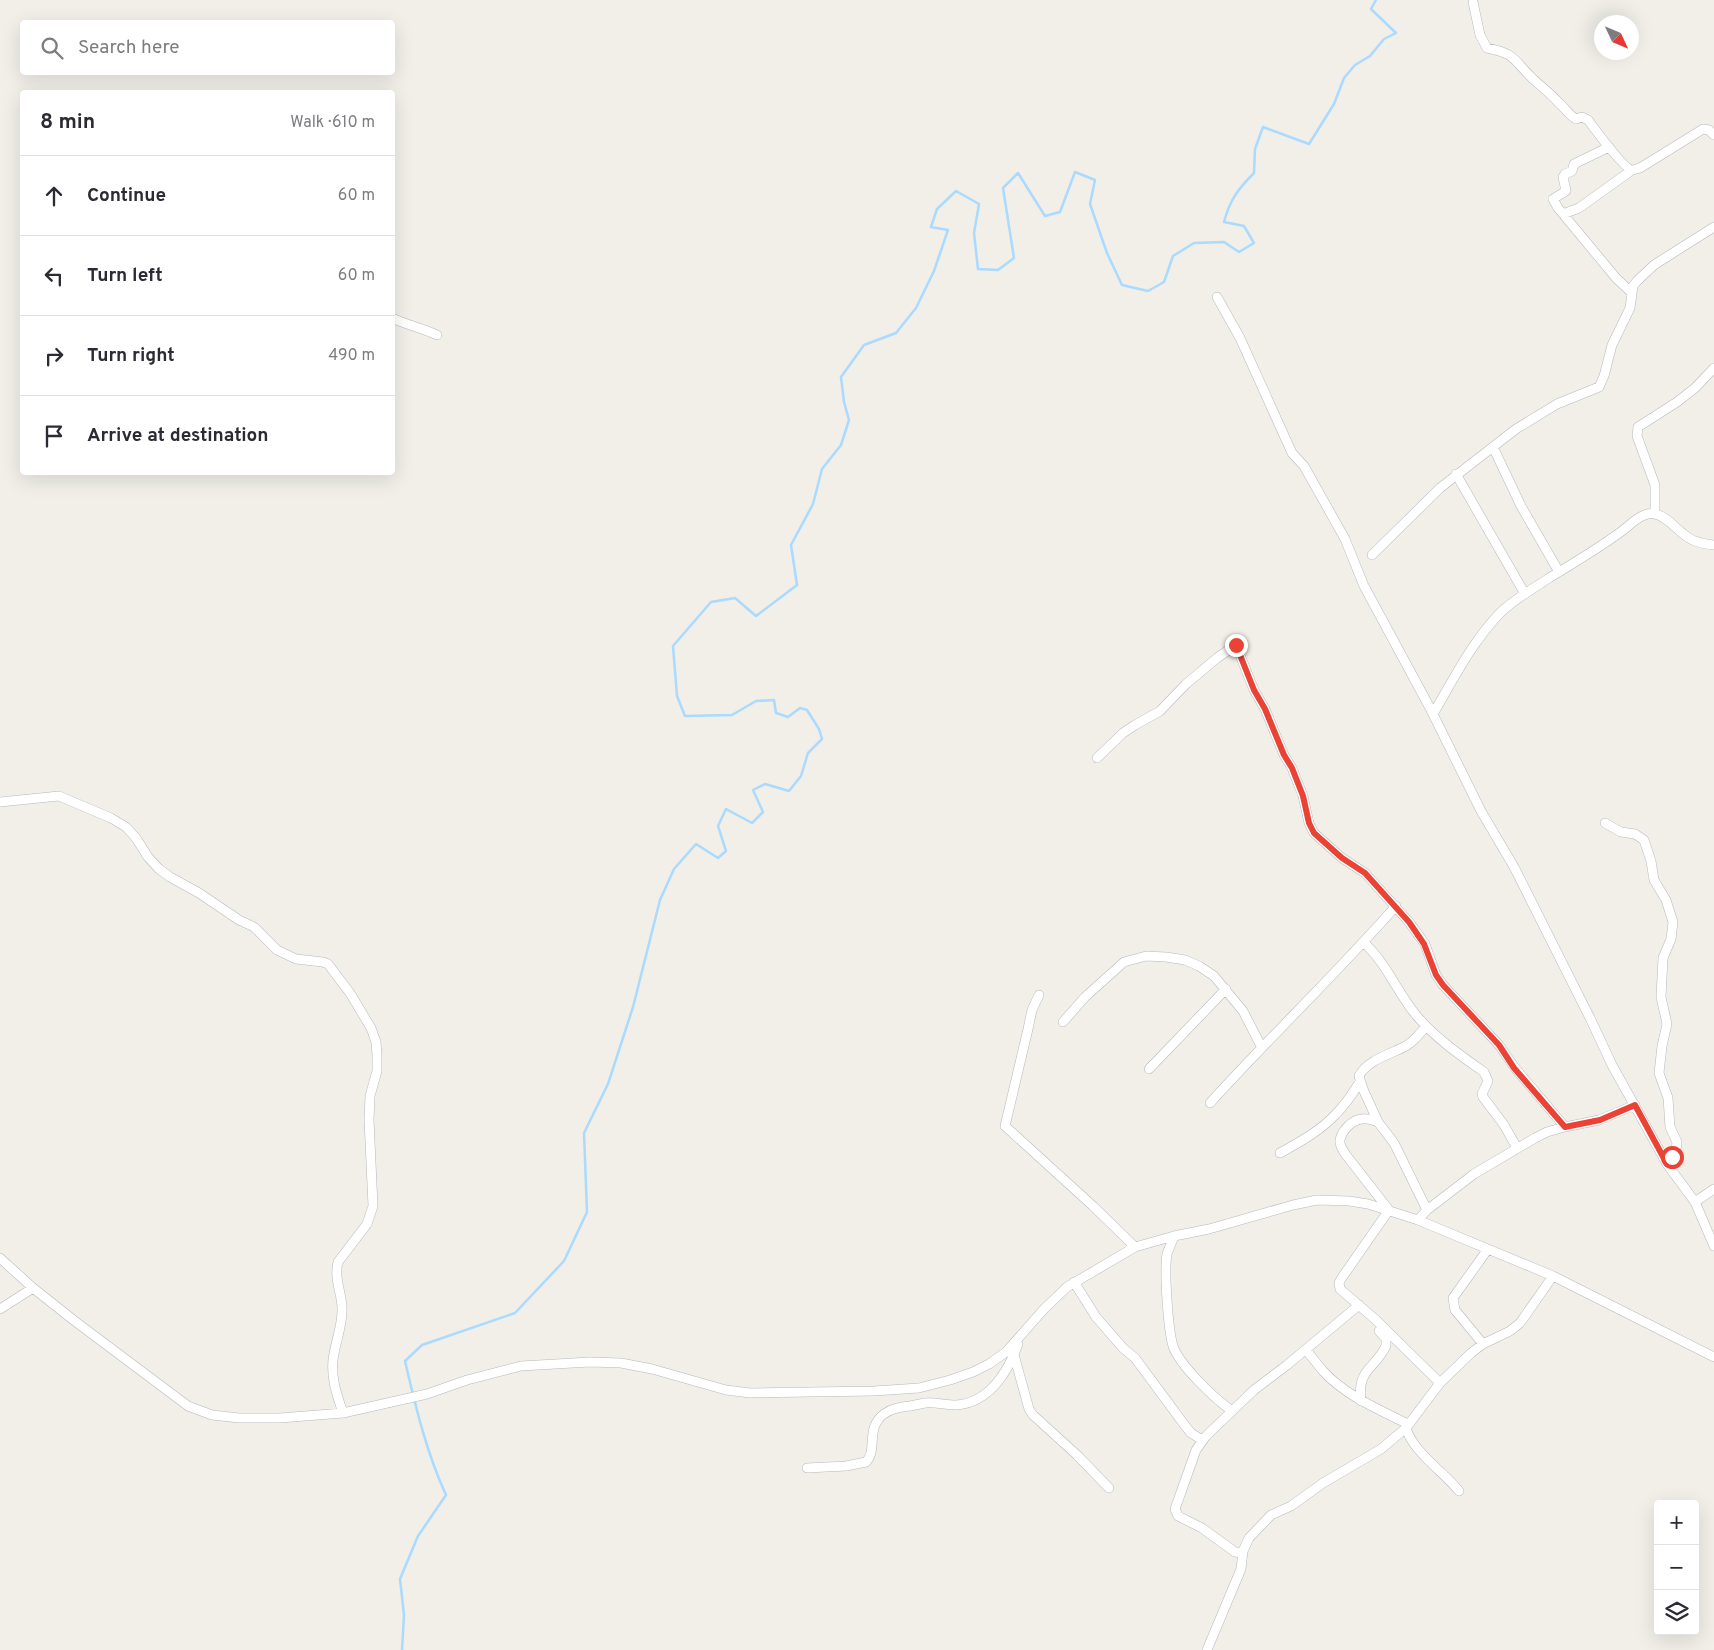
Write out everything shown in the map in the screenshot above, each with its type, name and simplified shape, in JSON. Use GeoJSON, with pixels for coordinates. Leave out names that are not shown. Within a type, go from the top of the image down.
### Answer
{"type":"FeatureCollection","features":[{"type":"Feature","properties":{"kind":"street"},"geometry":{"type":"LineString","coordinates":[[1473,2],[1480,35],[1487,48],[1502,51],[1517,60],[1531,77],[1569,114],[1576,119],[1582,117],[1588,120],[1609,147],[1632,170]]}},
{"type":"Feature","properties":{"kind":"street"},"geometry":{"type":"LineString","coordinates":[[1563,214],[1579,208],[1632,170],[1640,168],[1703,129],[1709,130],[1714,135]]}},
{"type":"Feature","properties":{"kind":"street"},"geometry":{"type":"LineString","coordinates":[[1609,147],[1574,164],[1572,171],[1562,177],[1566,191],[1553,199],[1563,214],[1616,278],[1632,293]]}},
{"type":"Feature","properties":{"kind":"street"},"geometry":{"type":"LineString","coordinates":[[1372,555],[1456,474],[1516,429],[1577,395],[1599,387],[1602,384],[1612,345],[1630,308],[1636,281],[1654,266],[1714,227]]}},
{"type":"Feature","properties":{"kind":"street"},"geometry":{"type":"LineString","coordinates":[[1217,296],[1240,338],[1292,453],[1304,466],[1345,539],[1364,586],[1433,714],[1477,803],[1514,867],[1612,1065],[1667,1164],[1695,1202],[1714,1246]]}},
{"type":"Feature","properties":{"kind":"street"},"geometry":{"type":"LineString","coordinates":[[395,320],[402,324],[423,328],[437,335]]}},
{"type":"Feature","properties":{"kind":"street"},"geometry":{"type":"LineString","coordinates":[[1655,514],[1655,486],[1637,436],[1638,427],[1696,388],[1714,368]]}},
{"type":"Feature","properties":{"kind":"street"},"geometry":{"type":"LineString","coordinates":[[1493,447],[1521,506],[1559,572]]}},
{"type":"Feature","properties":{"kind":"street"},"geometry":{"type":"LineString","coordinates":[[1456,474],[1525,594]]}},
{"type":"Feature","properties":{"kind":"street"},"geometry":{"type":"LineString","coordinates":[[1433,714],[1484,632],[1500,614],[1525,594],[1598,549],[1644,515],[1655,514],[1674,525],[1689,538],[1702,544],[1714,545]]}},
{"type":"Feature","properties":{"kind":"street"},"geometry":{"type":"LineString","coordinates":[[1097,758],[1123,733],[1160,711],[1186,684],[1236,645],[1254,690],[1265,709],[1284,755],[1295,775],[1303,796],[1309,823],[1314,833],[1342,858],[1365,873],[1396,906],[1424,944],[1436,975],[1443,985],[1499,1045],[1514,1068],[1565,1127]]}},
{"type":"Feature","properties":{"kind":"street"},"geometry":{"type":"LineString","coordinates":[[0,802],[59,796],[111,818],[126,828],[136,838],[148,857],[159,869],[239,920],[254,927],[277,950],[296,959],[328,964],[350,993],[371,1028],[378,1055],[377,1071],[370,1096],[369,1120],[373,1206],[367,1224],[338,1262],[336,1268],[342,1306],[341,1326],[333,1360],[334,1383],[343,1413]]}},
{"type":"Feature","properties":{"kind":"street"},"geometry":{"type":"LineString","coordinates":[[1605,824],[1621,832],[1635,834],[1644,840],[1651,861],[1654,880],[1666,900],[1674,922],[1672,939],[1663,958],[1661,997],[1667,1024],[1662,1046],[1660,1073],[1668,1098],[1670,1127],[1677,1142],[1676,1150],[1667,1164]]}},
{"type":"Feature","properties":{"kind":"street"},"geometry":{"type":"LineString","coordinates":[[1210,1103],[1261,1046],[1396,906]]}},
{"type":"Feature","properties":{"kind":"street"},"geometry":{"type":"LineString","coordinates":[[1363,942],[1374,954],[1408,1004],[1426,1026],[1484,1072],[1488,1081],[1482,1094],[1483,1097],[1504,1125],[1517,1148]]}},
{"type":"Feature","properties":{"kind":"street"},"geometry":{"type":"LineString","coordinates":[[1063,1022],[1085,997],[1124,962],[1146,956],[1185,960],[1199,966],[1214,976],[1243,1011],[1261,1046]]}},
{"type":"Feature","properties":{"kind":"street"},"geometry":{"type":"LineString","coordinates":[[1149,1069],[1226,990]]}},
{"type":"Feature","properties":{"kind":"street"},"geometry":{"type":"LineString","coordinates":[[1039,995],[1032,1010],[1005,1126],[1100,1211],[1135,1247]]}},
{"type":"Feature","properties":{"kind":"street"},"geometry":{"type":"LineString","coordinates":[[1426,1026],[1411,1042],[1365,1068],[1359,1076],[1378,1122],[1394,1143],[1427,1210]]}},
{"type":"Feature","properties":{"kind":"street"},"geometry":{"type":"LineString","coordinates":[[1280,1152],[1304,1139],[1336,1114],[1360,1082]]}},
{"type":"Feature","properties":{"kind":"street"},"geometry":{"type":"LineString","coordinates":[[1418,1220],[1427,1210],[1474,1174],[1547,1132],[1600,1120],[1635,1105]]}},
{"type":"Feature","properties":{"kind":"street"},"geometry":{"type":"LineString","coordinates":[[1378,1122],[1360,1119],[1346,1128],[1340,1141],[1346,1155],[1389,1210]]}},
{"type":"Feature","properties":{"kind":"street"},"geometry":{"type":"LineString","coordinates":[[1695,1202],[1714,1189]]}},
{"type":"Feature","properties":{"kind":"street"},"geometry":{"type":"LineString","coordinates":[[0,1258],[33,1288],[76,1322],[188,1406],[212,1415],[246,1418],[343,1413],[427,1394],[466,1380],[522,1366],[590,1362],[628,1364],[726,1390],[750,1393],[919,1388],[973,1372],[1006,1352],[1067,1286],[1135,1247],[1317,1200],[1349,1201],[1389,1210],[1418,1220],[1553,1276],[1714,1356]]}},
{"type":"Feature","properties":{"kind":"street"},"geometry":{"type":"LineString","coordinates":[[1389,1210],[1346,1270],[1339,1283],[1340,1289],[1376,1320],[1440,1383]]}},
{"type":"Feature","properties":{"kind":"street"},"geometry":{"type":"LineString","coordinates":[[1174,1236],[1167,1255],[1166,1286],[1173,1345],[1194,1376],[1232,1411]]}},
{"type":"Feature","properties":{"kind":"street"},"geometry":{"type":"LineString","coordinates":[[1483,1344],[1456,1310],[1453,1298],[1488,1249]]}},
{"type":"Feature","properties":{"kind":"street"},"geometry":{"type":"LineString","coordinates":[[1207,1650],[1241,1569],[1243,1551],[1249,1538],[1271,1515],[1291,1506],[1329,1480],[1381,1449],[1407,1426],[1440,1383],[1471,1353],[1483,1344],[1510,1331],[1520,1322],[1553,1276]]}},
{"type":"Feature","properties":{"kind":"street"},"geometry":{"type":"LineString","coordinates":[[1074,1282],[1096,1317],[1123,1348],[1135,1358],[1151,1383],[1191,1433],[1202,1440]]}},
{"type":"Feature","properties":{"kind":"street"},"geometry":{"type":"LineString","coordinates":[[0,1309],[33,1288]]}},
{"type":"Feature","properties":{"kind":"street"},"geometry":{"type":"LineString","coordinates":[[1243,1551],[1235,1552],[1202,1528],[1178,1516],[1175,1509],[1193,1456],[1202,1440],[1254,1390],[1306,1350],[1359,1305]]}},
{"type":"Feature","properties":{"kind":"street"},"geometry":{"type":"LineString","coordinates":[[1361,1402],[1360,1383],[1364,1374],[1386,1346],[1386,1339],[1376,1327],[1376,1320]]}},
{"type":"Feature","properties":{"kind":"street"},"geometry":{"type":"LineString","coordinates":[[807,1468],[846,1466],[866,1462],[870,1455],[872,1433],[876,1423],[884,1414],[898,1408],[926,1403],[957,1405],[970,1402],[985,1394],[1004,1373],[1014,1355],[1019,1339]]}},
{"type":"Feature","properties":{"kind":"street"},"geometry":{"type":"LineString","coordinates":[[1306,1350],[1323,1371],[1361,1402],[1407,1426],[1412,1439],[1428,1461],[1459,1491]]}},
{"type":"Feature","properties":{"kind":"street"},"geometry":{"type":"LineString","coordinates":[[1014,1355],[1029,1409],[1033,1415],[1077,1455],[1109,1488]]}},
{"type":"Feature","properties":{"kind":"waterway"},"geometry":{"type":"LineString","coordinates":[[402,1650],[404,1615],[400,1579],[418,1536],[446,1495],[427,1446],[405,1361],[422,1345],[515,1313],[564,1261],[587,1212],[584,1133],[608,1084],[633,1007],[660,900],[674,869],[696,844],[718,858],[726,851],[718,826],[726,809],[752,823],[763,812],[753,790],[765,784],[789,791],[801,776],[808,753],[822,739],[819,729],[807,710],[800,708],[788,717],[776,713],[774,700],[756,701],[732,715],[685,716],[677,696],[673,646],[711,602],[735,598],[756,616],[797,585],[791,545],[813,504],[822,469],[841,445],[849,420],[844,402],[841,377],[864,345],[896,333],[916,308],[934,271],[948,230],[931,227],[937,209],[956,191],[979,204],[974,233],[978,269],[998,270],[1014,258],[1003,188],[1018,173],[1045,216],[1060,212],[1075,172],[1095,180],[1090,204],[1107,253],[1122,285],[1148,291],[1164,282],[1173,256],[1194,243],[1224,242],[1239,252],[1254,243],[1244,226],[1224,222],[1235,196],[1254,173],[1255,149],[1263,127],[1309,144],[1334,104],[1344,78],[1355,65],[1370,56],[1384,39],[1396,33],[1371,9],[1376,0]]}},
{"type":"Feature","properties":{"kind":"route"},"geometry":{"type":"LineString","coordinates":[[1236,645],[1257,698],[1265,709],[1284,755],[1292,768],[1303,796],[1309,823],[1314,833],[1342,858],[1365,873],[1409,922],[1428,951],[1436,975],[1443,985],[1499,1045],[1514,1068],[1565,1127],[1600,1120],[1635,1105],[1667,1164],[1672,1157]]}}]}
